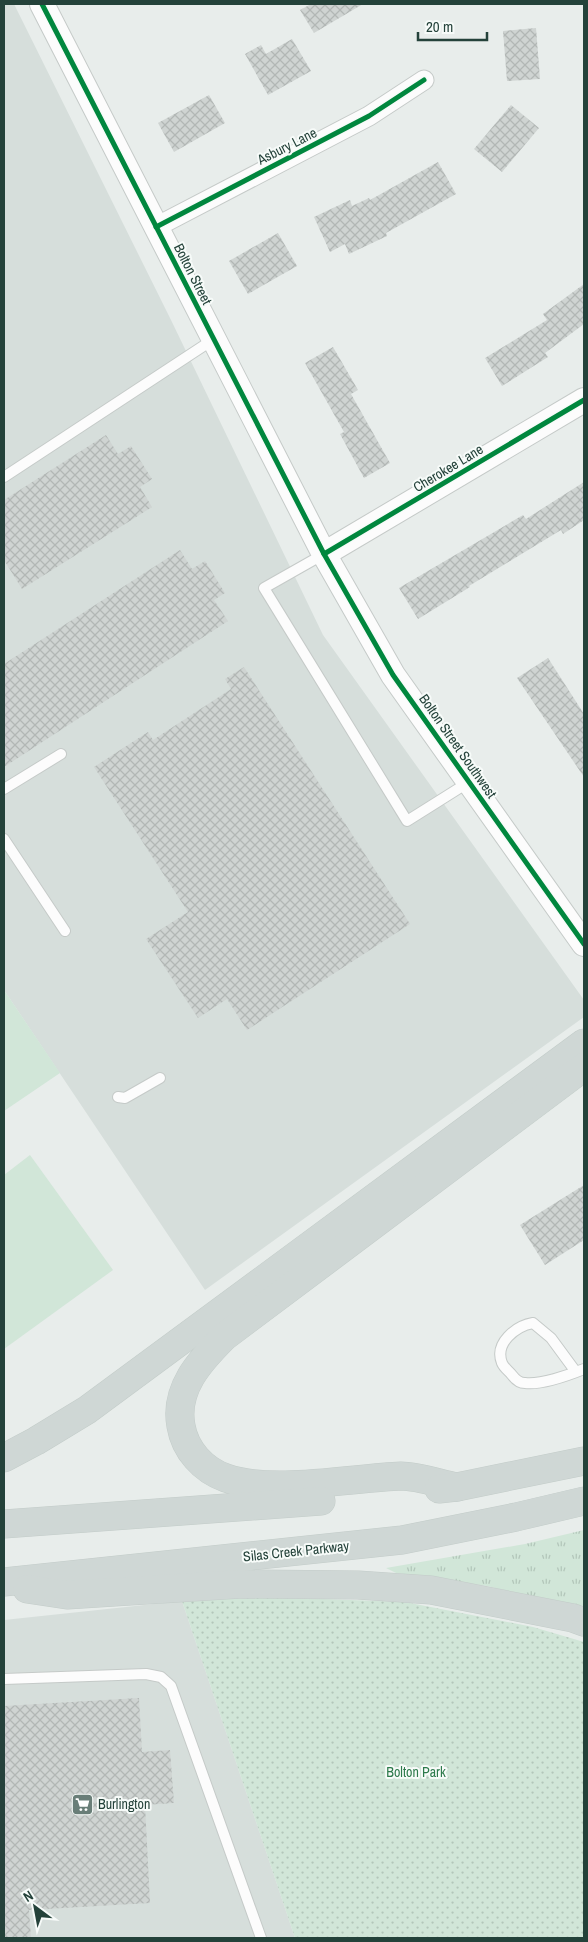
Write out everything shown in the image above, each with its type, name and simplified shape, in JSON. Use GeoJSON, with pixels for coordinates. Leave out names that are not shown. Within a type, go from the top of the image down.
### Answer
{"type":"FeatureCollection","features":[{"type":"Feature","properties":{"kind":"main road"},"geometry":{"type":"LineString","coordinates":[[4,1458],[87,1410],[584,1043]]}},
{"type":"Feature","properties":{"kind":"main road"},"geometry":{"type":"LineString","coordinates":[[457,1487],[404,1476],[287,1484],[255,1484],[227,1478],[212,1471],[201,1462],[186,1443],[180,1420],[183,1396],[198,1365],[224,1338],[584,1067]]}},
{"type":"Feature","properties":{"kind":"main road"},"geometry":{"type":"LineString","coordinates":[[4,1524],[327,1500],[457,1487],[584,1461]]}},
{"type":"Feature","properties":{"kind":"main road","name":"Silas Creek Parkway"},"geometry":{"type":"LineString","coordinates":[[4,1584],[402,1540],[584,1501]]}},
{"type":"Feature","properties":{"kind":"main road"},"geometry":{"type":"LineString","coordinates":[[4,1544],[68,1519]]}},
{"type":"Feature","properties":{"kind":"main road"},"geometry":{"type":"LineString","coordinates":[[4,1584],[68,1595],[241,1584],[358,1585],[432,1590],[555,1614],[584,1622]]}},
{"type":"Feature","properties":{"kind":"street","name":"Bolton Street"},"geometry":{"type":"LineString","coordinates":[[42,4],[324,554]]}},
{"type":"Feature","properties":{"kind":"street","name":"Asbury Lane"},"geometry":{"type":"LineString","coordinates":[[156,227],[369,116],[424,80]]}},
{"type":"Feature","properties":{"kind":"street","name":"Cherokee Lane"},"geometry":{"type":"LineString","coordinates":[[324,554],[584,400]]}},
{"type":"Feature","properties":{"kind":"street","name":"Bolton Street Southwest"},"geometry":{"type":"LineString","coordinates":[[324,554],[393,675],[584,944]]}},
{"type":"Feature","properties":{"kind":"lane"},"geometry":{"type":"LineString","coordinates":[[4,477],[214,339]]}},
{"type":"Feature","properties":{"kind":"lane"},"geometry":{"type":"LineString","coordinates":[[324,554],[264,588],[408,821],[469,782]]}},
{"type":"Feature","properties":{"kind":"lane"},"geometry":{"type":"LineString","coordinates":[[4,789],[60,754]]}},
{"type":"Feature","properties":{"kind":"lane"},"geometry":{"type":"LineString","coordinates":[[4,839],[65,931]]}},
{"type":"Feature","properties":{"kind":"lane"},"geometry":{"type":"LineString","coordinates":[[118,1097],[125,1098],[160,1078]]}},
{"type":"Feature","properties":{"kind":"lane"},"geometry":{"type":"LineString","coordinates":[[533,1322],[580,1370],[534,1384],[522,1383],[515,1378],[502,1362],[505,1340],[516,1328],[533,1322]]}},
{"type":"Feature","properties":{"kind":"lane"},"geometry":{"type":"LineString","coordinates":[[4,1680],[146,1674],[161,1677],[171,1686],[261,1938]]}},
{"type":"Feature","properties":{"kind":"shaded area"},"geometry":{"type":"Polygon","coordinates":[[[4,4],[14,4],[171,320],[323,635],[584,1000],[584,1017],[205,1290],[4,990],[4,4]]]}},
{"type":"Feature","properties":{"kind":"shaded area"},"geometry":{"type":"Polygon","coordinates":[[[182,1601],[295,1938],[4,1938],[4,1620],[182,1601]]]}},
{"type":"Feature","properties":{"kind":"green space"},"geometry":{"type":"Polygon","coordinates":[[[4,990],[60,1073],[4,1111],[4,990]]]}},
{"type":"Feature","properties":{"kind":"green space"},"geometry":{"type":"Polygon","coordinates":[[[30,1155],[113,1270],[4,1349],[4,1175],[30,1155]]]}},
{"type":"Feature","properties":{"kind":"green space"},"geometry":{"type":"Polygon","coordinates":[[[584,1530],[584,1609],[487,1586],[396,1573],[386,1568],[525,1544],[584,1530]]]}},
{"type":"Feature","properties":{"kind":"green space","name":"Bolton Park"},"geometry":{"type":"Polygon","coordinates":[[[269,1597],[405,1602],[533,1627],[584,1642],[584,1938],[295,1938],[182,1601],[269,1597]]]}},
{"type":"Feature","properties":{"kind":"building"},"geometry":{"type":"Polygon","coordinates":[[[311,4],[363,4],[314,33],[300,10],[311,4]]]}},
{"type":"Feature","properties":{"kind":"building"},"geometry":{"type":"Polygon","coordinates":[[[536,28],[540,79],[507,81],[503,31],[536,28]]]}},
{"type":"Feature","properties":{"kind":"building"},"geometry":{"type":"Polygon","coordinates":[[[292,39],[311,71],[268,95],[245,54],[261,45],[266,54],[292,39]]]}},
{"type":"Feature","properties":{"kind":"building"},"geometry":{"type":"Polygon","coordinates":[[[209,95],[225,123],[174,152],[158,123],[209,95]]]}},
{"type":"Feature","properties":{"kind":"building"},"geometry":{"type":"Polygon","coordinates":[[[511,105],[539,128],[502,172],[474,149],[511,105]]]}},
{"type":"Feature","properties":{"kind":"building"},"geometry":{"type":"Polygon","coordinates":[[[438,162],[456,194],[386,233],[387,236],[349,254],[345,244],[330,252],[314,217],[350,200],[352,206],[369,198],[370,200],[438,162]]]}},
{"type":"Feature","properties":{"kind":"building"},"geometry":{"type":"Polygon","coordinates":[[[278,233],[297,266],[248,294],[229,261],[278,233]]]}},
{"type":"Feature","properties":{"kind":"building"},"geometry":{"type":"Polygon","coordinates":[[[584,284],[584,324],[545,353],[548,357],[502,386],[485,358],[547,320],[543,314],[584,284]]]}},
{"type":"Feature","properties":{"kind":"building"},"geometry":{"type":"Polygon","coordinates":[[[333,347],[358,390],[351,394],[390,463],[364,478],[340,434],[344,432],[305,363],[333,347]]]}},
{"type":"Feature","properties":{"kind":"building"},"geometry":{"type":"Polygon","coordinates":[[[106,435],[118,454],[131,446],[152,479],[140,487],[152,507],[22,589],[4,560],[4,500],[106,435]]]}},
{"type":"Feature","properties":{"kind":"building"},"geometry":{"type":"Polygon","coordinates":[[[584,482],[584,520],[563,534],[561,530],[418,619],[399,588],[523,515],[526,519],[584,482]]]}},
{"type":"Feature","properties":{"kind":"building"},"geometry":{"type":"Polygon","coordinates":[[[180,550],[192,569],[205,561],[225,593],[214,600],[228,621],[4,767],[4,664],[180,550]]]}},
{"type":"Feature","properties":{"kind":"building"},"geometry":{"type":"Polygon","coordinates":[[[548,658],[584,714],[584,777],[517,678],[548,658]]]}},
{"type":"Feature","properties":{"kind":"building"},"geometry":{"type":"Polygon","coordinates":[[[244,667],[410,924],[247,1030],[227,999],[198,1018],[146,939],[188,912],[94,767],[148,732],[153,740],[231,689],[225,679],[244,667]]]}},
{"type":"Feature","properties":{"kind":"building"},"geometry":{"type":"Polygon","coordinates":[[[584,1185],[584,1240],[545,1265],[520,1225],[584,1185]]]}},
{"type":"Feature","properties":{"kind":"building","name":"Burlington"},"geometry":{"type":"Polygon","coordinates":[[[139,1698],[142,1752],[170,1750],[174,1803],[145,1805],[150,1903],[29,1910],[31,1938],[4,1938],[4,1706],[139,1698]]]}},
{"type":"Feature","properties":{"kind":"cycle path"},"geometry":{"type":"LineString","coordinates":[[42,4],[324,554],[393,675],[584,944]]}},
{"type":"Feature","properties":{"kind":"cycle path"},"geometry":{"type":"LineString","coordinates":[[156,227],[369,116],[424,80]]}},
{"type":"Feature","properties":{"kind":"cycle path"},"geometry":{"type":"LineString","coordinates":[[324,554],[584,400]]}},
{"type":"Feature","properties":{"kind":"place","name":"Burlington"},"geometry":{"type":"Point","coordinates":[82,1804]}}]}
